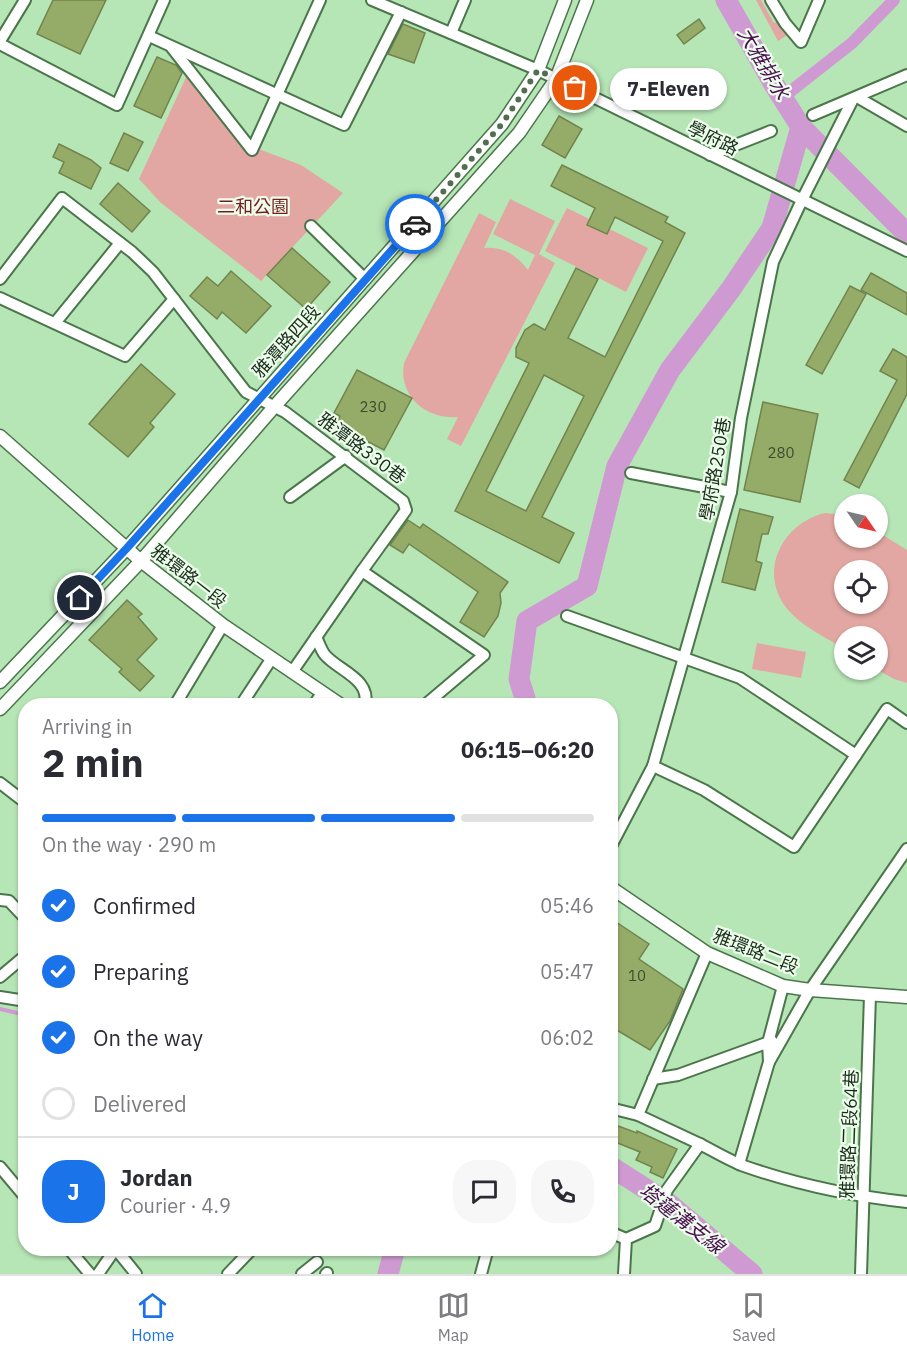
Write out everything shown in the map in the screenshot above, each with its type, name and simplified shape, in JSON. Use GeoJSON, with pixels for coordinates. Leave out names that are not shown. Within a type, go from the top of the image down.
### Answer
{"type":"FeatureCollection","features":[{"type":"Feature","properties":{"kind":"street"},"geometry":{"type":"LineString","coordinates":[[25,0],[0,42],[117,105],[164,0]]}},
{"type":"Feature","properties":{"kind":"street"},"geometry":{"type":"LineString","coordinates":[[170,46],[252,150],[320,0]]}},
{"type":"Feature","properties":{"kind":"street","name":"學府路"},"geometry":{"type":"LineString","coordinates":[[372,0],[538,70],[907,251]]}},
{"type":"Feature","properties":{"kind":"street"},"geometry":{"type":"LineString","coordinates":[[451,33],[465,0]]}},
{"type":"Feature","properties":{"kind":"street","name":"雅潭路四段"},"geometry":{"type":"LineString","coordinates":[[0,682],[127,548],[502,124],[538,70],[566,0]]}},
{"type":"Feature","properties":{"kind":"street","name":"雅潭路四段"},"geometry":{"type":"LineString","coordinates":[[0,710],[141,561],[274,407],[519,133],[556,79],[587,0]]}},
{"type":"Feature","properties":{"kind":"street"},"geometry":{"type":"LineString","coordinates":[[771,0],[785,23],[801,42],[819,0]]}},
{"type":"Feature","properties":{"kind":"street"},"geometry":{"type":"LineString","coordinates":[[148,36],[344,125],[401,12]]}},
{"type":"Feature","properties":{"kind":"street"},"geometry":{"type":"LineString","coordinates":[[813,115],[907,75]]}},
{"type":"Feature","properties":{"kind":"street"},"geometry":{"type":"LineString","coordinates":[[855,98],[907,126]]}},
{"type":"Feature","properties":{"kind":"street","name":"學府路250巷"},"geometry":{"type":"LineString","coordinates":[[618,832],[652,766],[731,492],[741,418],[773,262],[855,98]]}},
{"type":"Feature","properties":{"kind":"street"},"geometry":{"type":"LineString","coordinates":[[710,154],[771,131]]}},
{"type":"Feature","properties":{"kind":"street","name":"雅潭路330巷"},"geometry":{"type":"LineString","coordinates":[[0,279],[62,198],[120,243],[153,272],[246,392],[285,412],[403,501],[406,510],[362,571]]}},
{"type":"Feature","properties":{"kind":"street"},"geometry":{"type":"LineString","coordinates":[[311,226],[365,279]]}},
{"type":"Feature","properties":{"kind":"street"},"geometry":{"type":"LineString","coordinates":[[55,323],[120,243]]}},
{"type":"Feature","properties":{"kind":"street"},"geometry":{"type":"LineString","coordinates":[[0,298],[125,356],[174,299]]}},
{"type":"Feature","properties":{"kind":"street","name":"雅環路一段"},"geometry":{"type":"LineString","coordinates":[[0,436],[141,561],[223,625],[330,698]]}},
{"type":"Feature","properties":{"kind":"street"},"geometry":{"type":"LineString","coordinates":[[290,497],[346,456]]}},
{"type":"Feature","properties":{"kind":"street"},"geometry":{"type":"LineString","coordinates":[[631,473],[731,492]]}},
{"type":"Feature","properties":{"kind":"street"},"geometry":{"type":"LineString","coordinates":[[292,672],[362,571],[484,655],[433,698]]}},
{"type":"Feature","properties":{"kind":"street"},"geometry":{"type":"LineString","coordinates":[[567,616],[740,678],[856,755]]}},
{"type":"Feature","properties":{"kind":"street"},"geometry":{"type":"LineString","coordinates":[[178,698],[223,625]]}},
{"type":"Feature","properties":{"kind":"street"},"geometry":{"type":"LineString","coordinates":[[316,638],[325,655],[362,684],[365,698]]}},
{"type":"Feature","properties":{"kind":"street"},"geometry":{"type":"LineString","coordinates":[[246,698],[272,658]]}},
{"type":"Feature","properties":{"kind":"street"},"geometry":{"type":"LineString","coordinates":[[319,698],[322,693]]}},
{"type":"Feature","properties":{"kind":"street"},"geometry":{"type":"LineString","coordinates":[[652,766],[704,790],[794,847],[887,709],[907,723]]}},
{"type":"Feature","properties":{"kind":"street"},"geometry":{"type":"LineString","coordinates":[[0,783],[18,797]]}},
{"type":"Feature","properties":{"kind":"street"},"geometry":{"type":"LineString","coordinates":[[739,1164],[769,1062],[810,990],[907,849]]}},
{"type":"Feature","properties":{"kind":"street","name":"雅環路二段"},"geometry":{"type":"LineString","coordinates":[[618,891],[707,952],[783,986],[907,997]]}},
{"type":"Feature","properties":{"kind":"street"},"geometry":{"type":"LineString","coordinates":[[0,900],[9,901],[18,911]]}},
{"type":"Feature","properties":{"kind":"street"},"geometry":{"type":"LineString","coordinates":[[638,1115],[707,952]]}},
{"type":"Feature","properties":{"kind":"street"},"geometry":{"type":"LineString","coordinates":[[0,977],[18,962]]}},
{"type":"Feature","properties":{"kind":"street"},"geometry":{"type":"LineString","coordinates":[[769,1062],[768,1043],[783,986]]}},
{"type":"Feature","properties":{"kind":"street","name":"雅環路二段64巷"},"geometry":{"type":"LineString","coordinates":[[861,1274],[870,995]]}},
{"type":"Feature","properties":{"kind":"street"},"geometry":{"type":"LineString","coordinates":[[0,997],[18,999]]}},
{"type":"Feature","properties":{"kind":"street"},"geometry":{"type":"LineString","coordinates":[[652,1078],[678,1075],[783,1037]]}},
{"type":"Feature","properties":{"kind":"street"},"geometry":{"type":"LineString","coordinates":[[618,1110],[638,1115],[739,1164],[783,1178],[862,1197],[907,1202]]}},
{"type":"Feature","properties":{"kind":"street"},"geometry":{"type":"LineString","coordinates":[[618,1236],[626,1239],[655,1226],[667,1191],[700,1144]]}},
{"type":"Feature","properties":{"kind":"street"},"geometry":{"type":"LineString","coordinates":[[0,1167],[18,1188]]}},
{"type":"Feature","properties":{"kind":"street"},"geometry":{"type":"LineString","coordinates":[[624,1274],[626,1239]]}},
{"type":"Feature","properties":{"kind":"street"},"geometry":{"type":"LineString","coordinates":[[75,1256],[90,1274]]}},
{"type":"Feature","properties":{"kind":"street"},"geometry":{"type":"LineString","coordinates":[[98,1274],[110,1256]]}},
{"type":"Feature","properties":{"kind":"street"},"geometry":{"type":"LineString","coordinates":[[122,1256],[136,1274]]}},
{"type":"Feature","properties":{"kind":"street"},"geometry":{"type":"LineString","coordinates":[[228,1274],[245,1256]]}},
{"type":"Feature","properties":{"kind":"street"},"geometry":{"type":"LineString","coordinates":[[481,1274],[486,1256]]}},
{"type":"Feature","properties":{"kind":"street"},"geometry":{"type":"LineString","coordinates":[[302,1274],[317,1262]]}},
{"type":"Feature","properties":{"kind":"green space"},"geometry":{"type":"Polygon","coordinates":[[[756,0],[761,0],[774,23],[781,19],[789,34],[778,41],[756,0]]]}},
{"type":"Feature","properties":{"kind":"green space","name":"二和公園"},"geometry":{"type":"Polygon","coordinates":[[[188,73],[243,143],[301,165],[343,193],[261,281],[161,203],[139,179],[188,73]]]}},
{"type":"Feature","properties":{"kind":"green space"},"geometry":{"type":"Polygon","coordinates":[[[510,199],[555,221],[539,254],[555,263],[461,446],[447,439],[458,417],[435,414],[417,404],[405,386],[404,363],[479,213],[496,222],[484,248],[504,250],[519,260],[528,270],[535,255],[493,234],[510,199]]]}},
{"type":"Feature","properties":{"kind":"green space"},"geometry":{"type":"Polygon","coordinates":[[[567,208],[648,248],[626,292],[545,251],[567,208]]]}},
{"type":"Feature","properties":{"kind":"green space"},"geometry":{"type":"Polygon","coordinates":[[[825,513],[834,514],[834,548],[888,548],[888,538],[907,550],[907,683],[888,676],[888,626],[834,626],[834,643],[791,613],[781,599],[775,584],[774,568],[785,540],[795,528],[825,513]]]}},
{"type":"Feature","properties":{"kind":"green space"},"geometry":{"type":"Polygon","coordinates":[[[757,643],[806,652],[801,678],[752,669],[757,643]]]}},
{"type":"Feature","properties":{"kind":"building"},"geometry":{"type":"Polygon","coordinates":[[[53,0],[106,0],[80,54],[37,34],[53,0]]]}},
{"type":"Feature","properties":{"kind":"building"},"geometry":{"type":"Polygon","coordinates":[[[699,19],[705,28],[684,44],[677,35],[699,19]]]}},
{"type":"Feature","properties":{"kind":"building"},"geometry":{"type":"Polygon","coordinates":[[[403,24],[425,33],[414,63],[388,54],[403,24]]]}},
{"type":"Feature","properties":{"kind":"building"},"geometry":{"type":"Polygon","coordinates":[[[157,57],[176,65],[182,73],[161,118],[134,106],[157,57]]]}},
{"type":"Feature","properties":{"kind":"building"},"geometry":{"type":"Polygon","coordinates":[[[559,116],[582,129],[565,158],[542,145],[559,116]]]}},
{"type":"Feature","properties":{"kind":"building"},"geometry":{"type":"Polygon","coordinates":[[[124,133],[143,142],[128,171],[110,163],[124,133]]]}},
{"type":"Feature","properties":{"kind":"building"},"geometry":{"type":"Polygon","coordinates":[[[59,144],[91,160],[101,168],[91,189],[59,173],[64,162],[53,157],[59,144]]]}},
{"type":"Feature","properties":{"kind":"building"},"geometry":{"type":"Polygon","coordinates":[[[562,165],[668,217],[665,222],[685,233],[542,517],[574,533],[559,563],[455,511],[529,363],[516,357],[516,348],[525,330],[534,324],[545,330],[576,268],[598,279],[568,338],[605,357],[663,241],[615,217],[607,234],[587,225],[595,208],[551,186],[562,165]],[[544,375],[486,491],[526,511],[584,396],[544,375]]]}},
{"type":"Feature","properties":{"kind":"building"},"geometry":{"type":"Polygon","coordinates":[[[118,183],[150,211],[132,232],[100,204],[118,183]]]}},
{"type":"Feature","properties":{"kind":"building"},"geometry":{"type":"Polygon","coordinates":[[[292,248],[330,282],[306,309],[267,275],[292,248]]]}},
{"type":"Feature","properties":{"kind":"building"},"geometry":{"type":"Polygon","coordinates":[[[231,271],[271,306],[246,333],[222,312],[217,319],[190,296],[207,277],[218,286],[231,271]]]}},
{"type":"Feature","properties":{"kind":"building"},"geometry":{"type":"Polygon","coordinates":[[[871,273],[907,293],[907,315],[861,290],[871,273]]]}},
{"type":"Feature","properties":{"kind":"building"},"geometry":{"type":"Polygon","coordinates":[[[850,286],[866,294],[822,374],[806,365],[850,286]]]}},
{"type":"Feature","properties":{"kind":"building"},"geometry":{"type":"Polygon","coordinates":[[[893,349],[907,357],[907,394],[859,488],[844,480],[897,380],[880,371],[893,349]]]}},
{"type":"Feature","properties":{"kind":"building"},"geometry":{"type":"Polygon","coordinates":[[[141,364],[175,394],[150,423],[154,427],[128,457],[89,424],[141,364]]]}},
{"type":"Feature","properties":{"kind":"building"},"geometry":{"type":"Polygon","coordinates":[[[357,370],[412,398],[384,450],[335,425],[340,416],[334,413],[357,370]]]}},
{"type":"Feature","properties":{"kind":"building"},"geometry":{"type":"Polygon","coordinates":[[[763,402],[818,414],[800,502],[744,490],[763,402]]]}},
{"type":"Feature","properties":{"kind":"building"},"geometry":{"type":"Polygon","coordinates":[[[740,509],[773,517],[768,534],[762,534],[756,561],[762,563],[755,590],[722,582],[740,509]]]}},
{"type":"Feature","properties":{"kind":"building"},"geometry":{"type":"Polygon","coordinates":[[[408,520],[420,528],[423,524],[508,582],[500,593],[501,603],[498,616],[484,637],[460,622],[478,592],[409,544],[403,553],[390,545],[408,520]]]}},
{"type":"Feature","properties":{"kind":"building"},"geometry":{"type":"Polygon","coordinates":[[[127,600],[142,614],[138,617],[157,639],[137,660],[154,676],[140,691],[119,672],[122,669],[89,640],[127,600]]]}},
{"type":"Feature","properties":{"kind":"building"},"geometry":{"type":"Polygon","coordinates":[[[618,923],[649,944],[639,959],[683,989],[670,1021],[650,1050],[618,1031],[618,923]]]}},
{"type":"Feature","properties":{"kind":"building"},"geometry":{"type":"Polygon","coordinates":[[[618,1126],[637,1133],[637,1131],[677,1149],[663,1178],[650,1172],[652,1167],[636,1160],[640,1152],[618,1143],[618,1126]]]}},
{"type":"Feature","properties":{"kind":"waterway","name":"大雅排水"},"geometry":{"type":"LineString","coordinates":[[726,0],[801,127],[907,234]]}},
{"type":"Feature","properties":{"kind":"waterway"},"geometry":{"type":"LineString","coordinates":[[782,98],[852,43],[894,0]]}},
{"type":"Feature","properties":{"kind":"waterway"},"geometry":{"type":"LineString","coordinates":[[525,698],[519,679],[527,621],[587,586],[617,466],[670,370],[731,289],[772,228],[801,127]]}},
{"type":"Feature","properties":{"kind":"waterway"},"geometry":{"type":"LineString","coordinates":[[0,1009],[18,1013]]}},
{"type":"Feature","properties":{"kind":"waterway","name":"塔蓮溝支線"},"geometry":{"type":"LineString","coordinates":[[618,1171],[668,1203],[752,1274]]}},
{"type":"Feature","properties":{"kind":"waterway"},"geometry":{"type":"LineString","coordinates":[[388,1274],[393,1256]]}},
{"type":"Feature","properties":{"kind":"way so far"},"geometry":{"type":"LineString","coordinates":[[415,224],[502,124],[538,70],[575,88]]}},
{"type":"Feature","properties":{"kind":"place","name":"7-Eleven"},"geometry":{"type":"Point","coordinates":[575,88]}},
{"type":"Feature","properties":{"kind":"route"},"geometry":{"type":"LineString","coordinates":[[80,598],[415,224]]}}]}
